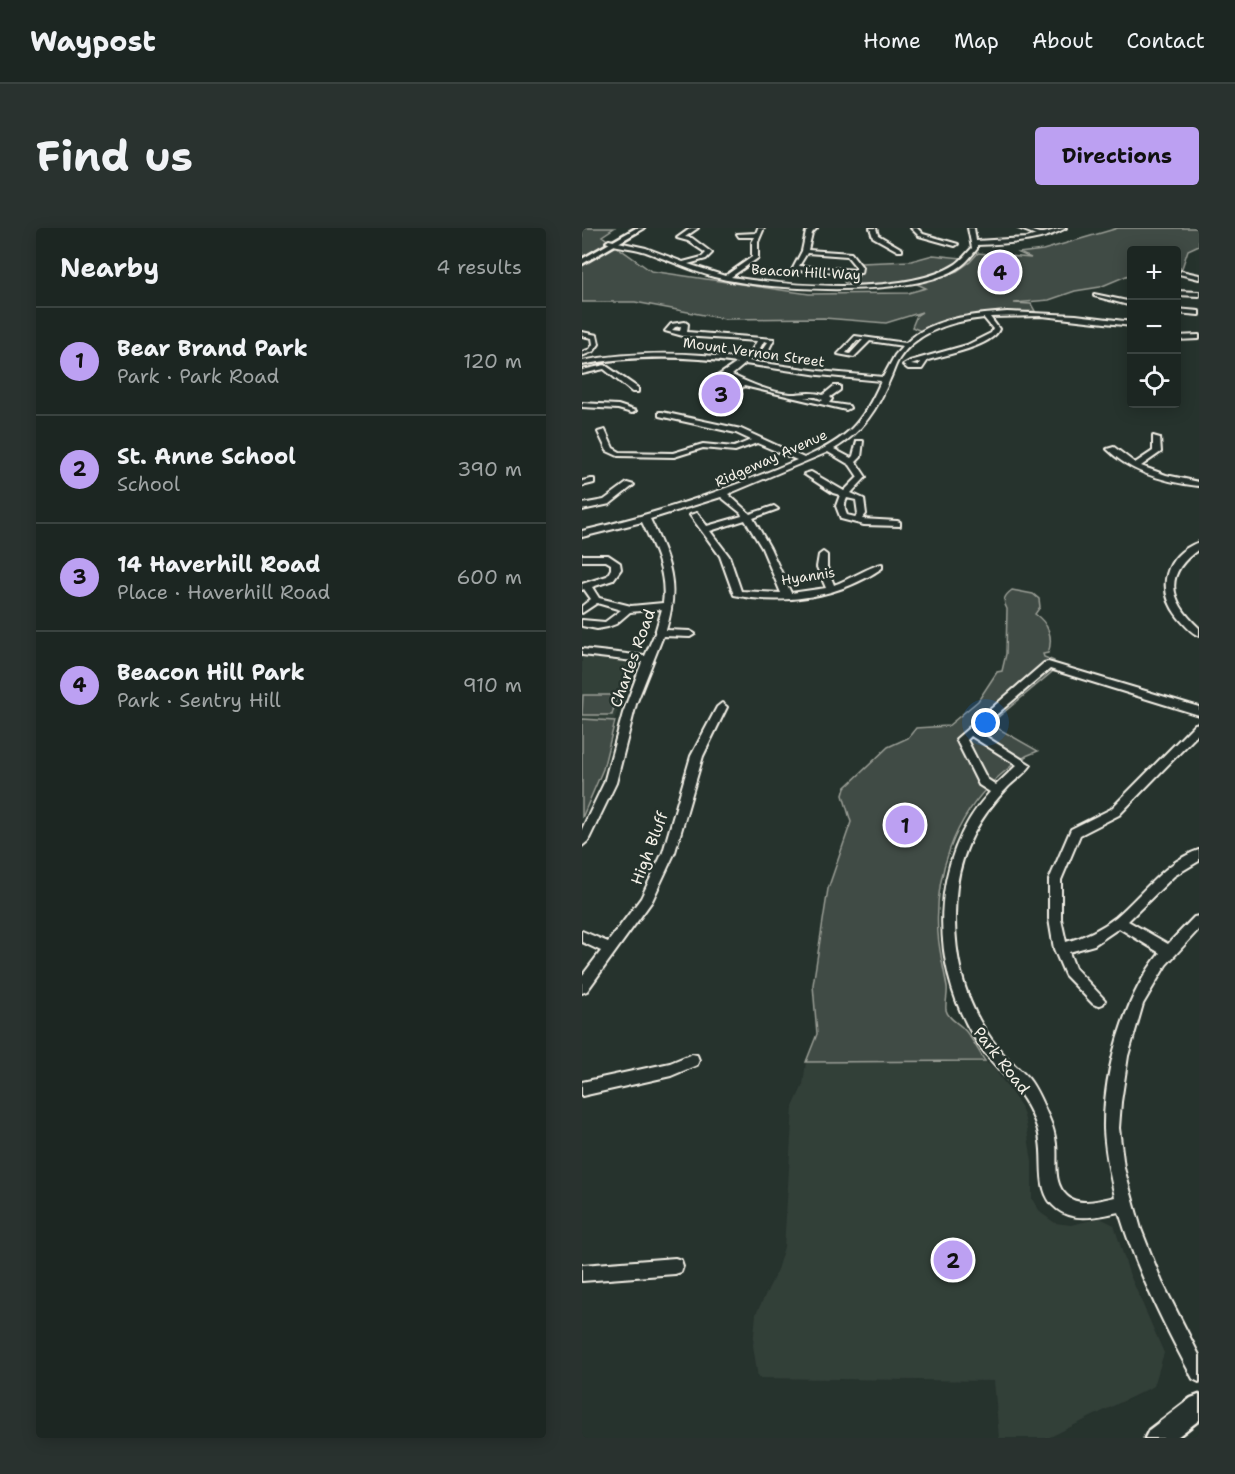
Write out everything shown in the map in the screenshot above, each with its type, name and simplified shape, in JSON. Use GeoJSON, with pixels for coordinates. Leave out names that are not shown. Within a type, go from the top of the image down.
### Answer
{"type":"FeatureCollection","features":[{"type":"Feature","properties":{"kind":"main road"},"geometry":{"type":"LineString","coordinates":[[582,262],[632,228]]}},
{"type":"Feature","properties":{"kind":"main road"},"geometry":{"type":"LineString","coordinates":[[582,256],[641,228]]}},
{"type":"Feature","properties":{"kind":"main road"},"geometry":{"type":"LineString","coordinates":[[1157,1438],[1199,1406]]}},
{"type":"Feature","properties":{"kind":"street"},"geometry":{"type":"LineString","coordinates":[[681,264],[709,253],[690,236],[695,228]]}},
{"type":"Feature","properties":{"kind":"street"},"geometry":{"type":"LineString","coordinates":[[726,278],[755,258],[761,228]]}},
{"type":"Feature","properties":{"kind":"street"},"geometry":{"type":"LineString","coordinates":[[785,284],[805,251],[809,232],[814,228]]}},
{"type":"Feature","properties":{"kind":"street"},"geometry":{"type":"LineString","coordinates":[[873,228],[875,236],[900,250]]}},
{"type":"Feature","properties":{"kind":"street"},"geometry":{"type":"LineString","coordinates":[[914,228],[916,232],[925,237],[955,244]]}},
{"type":"Feature","properties":{"kind":"street"},"geometry":{"type":"LineString","coordinates":[[970,228],[974,243],[1008,242],[1044,236],[1064,228]]}},
{"type":"Feature","properties":{"kind":"street"},"geometry":{"type":"LineString","coordinates":[[1021,228],[1044,236]]}},
{"type":"Feature","properties":{"kind":"street"},"geometry":{"type":"LineString","coordinates":[[739,235],[758,236]]}},
{"type":"Feature","properties":{"kind":"street","name":"Beacon Hill Way"},"geometry":{"type":"LineString","coordinates":[[612,243],[646,250],[726,278],[785,284],[871,287],[918,281],[962,264],[973,253],[974,243]]}},
{"type":"Feature","properties":{"kind":"street"},"geometry":{"type":"LineString","coordinates":[[795,268],[858,272],[859,267],[849,254],[805,251]]}},
{"type":"Feature","properties":{"kind":"street"},"geometry":{"type":"LineString","coordinates":[[1181,273],[1199,277]]}},
{"type":"Feature","properties":{"kind":"street"},"geometry":{"type":"LineString","coordinates":[[1181,293],[1199,294]]}},
{"type":"Feature","properties":{"kind":"street"},"geometry":{"type":"LineString","coordinates":[[1096,295],[1127,303]]}},
{"type":"Feature","properties":{"kind":"street"},"geometry":{"type":"LineString","coordinates":[[1181,311],[1199,313]]}},
{"type":"Feature","properties":{"kind":"street"},"geometry":{"type":"LineString","coordinates":[[868,339],[906,345],[940,327],[986,316],[1056,314],[1127,323]]}},
{"type":"Feature","properties":{"kind":"street"},"geometry":{"type":"LineString","coordinates":[[925,358],[969,346],[994,334],[996,329],[986,316]]}},
{"type":"Feature","properties":{"kind":"street"},"geometry":{"type":"LineString","coordinates":[[1046,320],[1076,321],[1127,331]]}},
{"type":"Feature","properties":{"kind":"street"},"geometry":{"type":"LineString","coordinates":[[1181,330],[1199,330]]}},
{"type":"Feature","properties":{"kind":"street"},"geometry":{"type":"LineString","coordinates":[[582,354],[596,346],[596,337],[586,334]]}},
{"type":"Feature","properties":{"kind":"street"},"geometry":{"type":"LineString","coordinates":[[683,334],[773,342],[766,350],[754,352]]}},
{"type":"Feature","properties":{"kind":"street"},"geometry":{"type":"LineString","coordinates":[[1181,338],[1199,337]]}},
{"type":"Feature","properties":{"kind":"street"},"geometry":{"type":"LineString","coordinates":[[761,340],[746,361],[727,375],[749,386],[824,400],[846,408]]}},
{"type":"Feature","properties":{"kind":"street","name":"Ridgeway Avenue"},"geometry":{"type":"LineString","coordinates":[[582,534],[645,519],[720,496],[800,462],[842,441],[864,423],[895,359],[906,345]]}},
{"type":"Feature","properties":{"kind":"street","name":"Mount Vernon Street"},"geometry":{"type":"LineString","coordinates":[[582,363],[625,356],[671,353],[746,361],[810,372],[887,379]]}},
{"type":"Feature","properties":{"kind":"street"},"geometry":{"type":"LineString","coordinates":[[582,372],[605,367],[635,390]]}},
{"type":"Feature","properties":{"kind":"street"},"geometry":{"type":"LineString","coordinates":[[824,400],[837,388]]}},
{"type":"Feature","properties":{"kind":"street"},"geometry":{"type":"LineString","coordinates":[[582,405],[617,406],[632,411]]}},
{"type":"Feature","properties":{"kind":"street"},"geometry":{"type":"LineString","coordinates":[[662,414],[738,431],[787,453],[800,462]]}},
{"type":"Feature","properties":{"kind":"street"},"geometry":{"type":"LineString","coordinates":[[602,432],[610,449],[618,454],[674,455],[703,446],[735,449],[758,440]]}},
{"type":"Feature","properties":{"kind":"street"},"geometry":{"type":"LineString","coordinates":[[1134,467],[1157,452],[1156,438]]}},
{"type":"Feature","properties":{"kind":"street"},"geometry":{"type":"LineString","coordinates":[[850,463],[857,457],[860,443]]}},
{"type":"Feature","properties":{"kind":"street"},"geometry":{"type":"LineString","coordinates":[[1111,449],[1134,467],[1161,477],[1199,484]]}},
{"type":"Feature","properties":{"kind":"street"},"geometry":{"type":"LineString","coordinates":[[824,451],[858,468],[862,477],[840,501],[840,511],[847,519],[897,524]]}},
{"type":"Feature","properties":{"kind":"street"},"geometry":{"type":"LineString","coordinates":[[808,474],[831,488],[862,501],[862,514],[856,521]]}},
{"type":"Feature","properties":{"kind":"street"},"geometry":{"type":"LineString","coordinates":[[582,507],[607,502],[630,485]]}},
{"type":"Feature","properties":{"kind":"street"},"geometry":{"type":"LineString","coordinates":[[720,496],[745,517],[766,548],[787,595]]}},
{"type":"Feature","properties":{"kind":"street"},"geometry":{"type":"LineString","coordinates":[[694,515],[707,529],[774,509]]}},
{"type":"Feature","properties":{"kind":"street","name":"Charles Road"},"geometry":{"type":"LineString","coordinates":[[582,841],[613,777],[631,703],[645,659],[661,635],[668,608],[666,564],[645,519]]}},
{"type":"Feature","properties":{"kind":"street","name":"Hyannis"},"geometry":{"type":"LineString","coordinates":[[707,529],[724,556],[737,593],[787,595],[831,588],[864,578],[879,566]]}},
{"type":"Feature","properties":{"kind":"street"},"geometry":{"type":"LineString","coordinates":[[1199,545],[1173,567],[1168,579],[1174,604],[1185,621],[1199,633]]}},
{"type":"Feature","properties":{"kind":"street"},"geometry":{"type":"LineString","coordinates":[[823,555],[822,567],[831,588]]}},
{"type":"Feature","properties":{"kind":"street"},"geometry":{"type":"LineString","coordinates":[[582,558],[608,558],[615,563],[615,573],[610,578],[585,587],[596,600],[644,612],[668,608]]}},
{"type":"Feature","properties":{"kind":"street"},"geometry":{"type":"LineString","coordinates":[[582,610],[596,600]]}},
{"type":"Feature","properties":{"kind":"street"},"geometry":{"type":"LineString","coordinates":[[582,622],[606,627],[632,608]]}},
{"type":"Feature","properties":{"kind":"street"},"geometry":{"type":"LineString","coordinates":[[661,635],[688,636]]}},
{"type":"Feature","properties":{"kind":"street"},"geometry":{"type":"LineString","coordinates":[[582,652],[645,659]]}},
{"type":"Feature","properties":{"kind":"street"},"geometry":{"type":"LineString","coordinates":[[995,790],[983,782],[961,739],[1048,665],[1199,711]]}},
{"type":"Feature","properties":{"kind":"street","name":"High Bluff"},"geometry":{"type":"LineString","coordinates":[[582,987],[646,901],[669,852],[697,756],[722,706]]}},
{"type":"Feature","properties":{"kind":"street","name":"Park Road"},"geometry":{"type":"LineString","coordinates":[[970,731],[1026,765],[995,790],[960,847],[949,895],[951,956],[960,996],[976,1027],[998,1059],[1029,1092],[1047,1135],[1049,1184],[1062,1203],[1078,1210],[1124,1203]]}},
{"type":"Feature","properties":{"kind":"street"},"geometry":{"type":"LineString","coordinates":[[1098,1000],[1070,971],[1061,949],[1055,920],[1055,880],[1075,832],[1115,812],[1197,735]]}},
{"type":"Feature","properties":{"kind":"street"},"geometry":{"type":"LineString","coordinates":[[1061,949],[1089,941],[1119,921],[1170,873],[1199,855]]}},
{"type":"Feature","properties":{"kind":"street"},"geometry":{"type":"LineString","coordinates":[[1119,921],[1169,951]]}},
{"type":"Feature","properties":{"kind":"street"},"geometry":{"type":"LineString","coordinates":[[1199,921],[1169,951],[1142,992],[1122,1044],[1113,1100],[1112,1135],[1124,1203],[1157,1294],[1199,1373]]}},
{"type":"Feature","properties":{"kind":"street"},"geometry":{"type":"LineString","coordinates":[[582,936],[611,951]]}},
{"type":"Feature","properties":{"kind":"street"},"geometry":{"type":"LineString","coordinates":[[582,1089],[671,1070],[692,1060]]}},
{"type":"Feature","properties":{"kind":"street"},"geometry":{"type":"LineString","coordinates":[[582,1273],[675,1266]]}},
{"type":"Feature","properties":{"kind":"shaded area"},"geometry":{"type":"Polygon","coordinates":[[[582,228],[614,228],[602,236],[651,271],[809,294],[908,293],[926,288],[917,284],[957,271],[978,253],[1031,258],[1019,253],[1043,250],[1118,228],[1199,228],[1199,245],[1188,250],[1182,268],[1181,246],[1127,246],[1127,276],[1100,287],[1075,291],[1049,300],[1014,303],[1031,304],[1035,311],[973,316],[921,331],[912,327],[917,315],[922,312],[886,323],[824,318],[725,319],[635,302],[582,302],[582,228]]]}},
{"type":"Feature","properties":{"kind":"shaded area"},"geometry":{"type":"Polygon","coordinates":[[[933,255],[962,258],[950,267],[922,278],[861,285],[847,285],[844,282],[859,276],[861,263],[911,261],[933,255]]]}},
{"type":"Feature","properties":{"kind":"shaded area"},"geometry":{"type":"Polygon","coordinates":[[[1012,590],[1033,594],[1039,599],[1040,607],[1035,614],[1046,626],[1050,636],[1048,653],[1043,654],[1044,657],[1054,661],[1052,672],[990,724],[1038,751],[1020,759],[981,794],[958,830],[950,849],[939,890],[939,940],[947,987],[946,1010],[950,1018],[962,1027],[985,1061],[806,1062],[817,1034],[813,985],[828,889],[851,822],[843,795],[845,788],[888,747],[908,738],[916,728],[948,726],[978,701],[997,672],[1002,671],[1006,654],[1007,609],[1004,601],[1012,590]]]}},
{"type":"Feature","properties":{"kind":"shaded area"},"geometry":{"type":"Polygon","coordinates":[[[582,654],[637,661],[614,720],[582,719],[582,654]]]}},
{"type":"Feature","properties":{"kind":"shaded area"},"geometry":{"type":"Polygon","coordinates":[[[583,695],[617,695],[612,715],[582,715],[583,695]]]}},
{"type":"Feature","properties":{"kind":"shaded area"},"geometry":{"type":"Polygon","coordinates":[[[582,719],[615,721],[603,769],[582,818],[582,719]]]}},
{"type":"Feature","properties":{"kind":"shaded area"},"geometry":{"type":"Polygon","coordinates":[[[985,1061],[995,1070],[1021,1106],[1032,1162],[1032,1199],[1041,1213],[1055,1223],[1071,1225],[1100,1218],[1114,1225],[1129,1273],[1164,1353],[1154,1386],[1048,1438],[999,1438],[994,1381],[758,1378],[753,1345],[756,1314],[776,1273],[784,1247],[793,1107],[803,1085],[806,1062],[985,1061]]]}},
{"type":"Feature","properties":{"kind":"place","name":"Beacon Hill Park"},"geometry":{"type":"Point","coordinates":[1000,272]}},
{"type":"Feature","properties":{"kind":"place","name":"14 Haverhill Road"},"geometry":{"type":"Point","coordinates":[721,394]}},
{"type":"Feature","properties":{"kind":"place","name":"Bear Brand Park"},"geometry":{"type":"Point","coordinates":[905,825]}},
{"type":"Feature","properties":{"kind":"place","name":"St. Anne School"},"geometry":{"type":"Point","coordinates":[953,1260]}}]}
